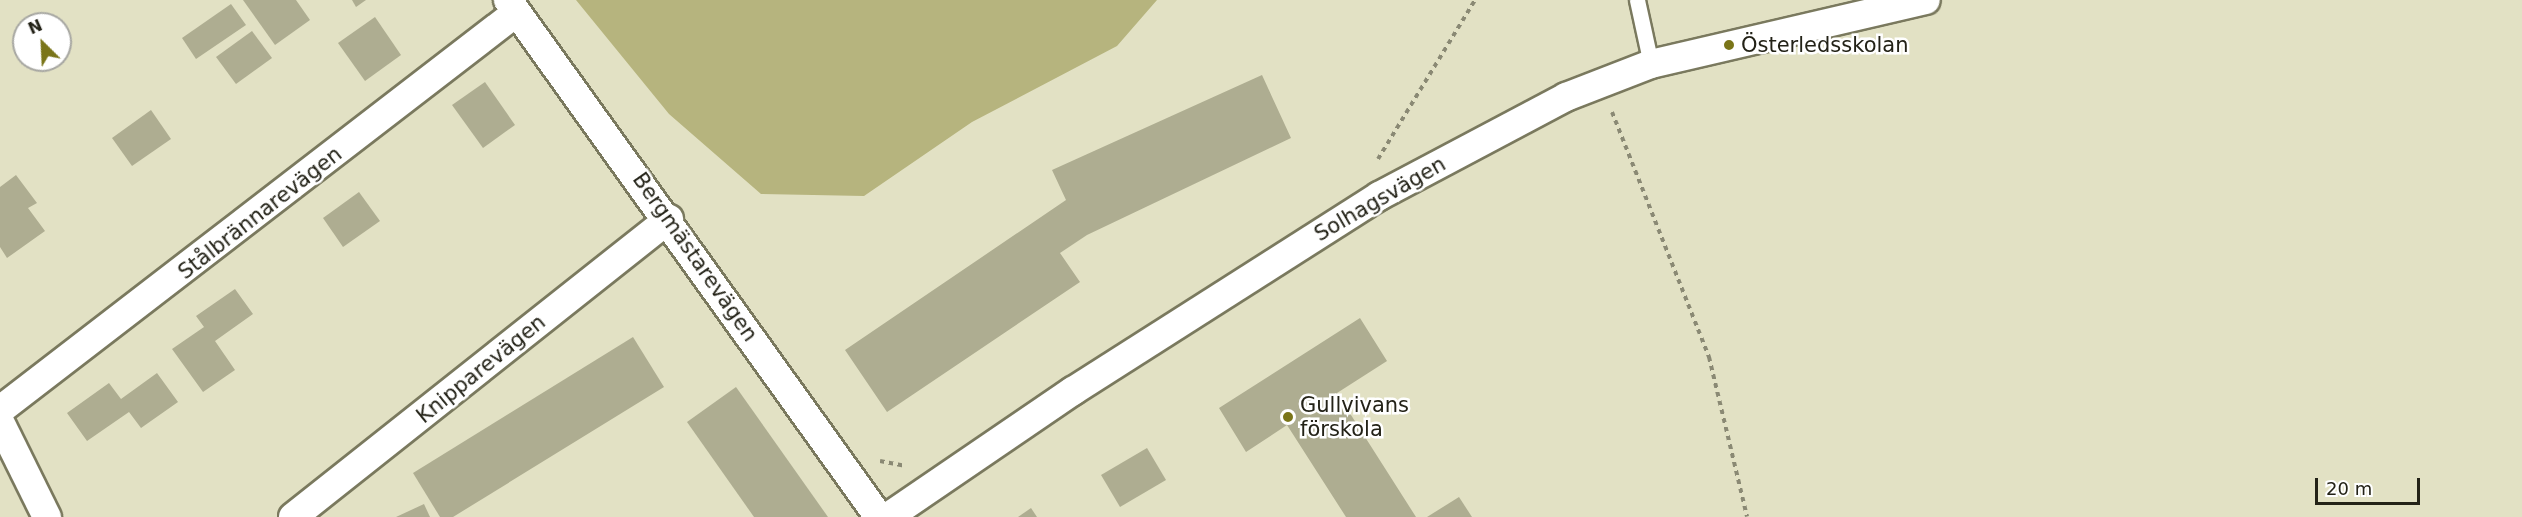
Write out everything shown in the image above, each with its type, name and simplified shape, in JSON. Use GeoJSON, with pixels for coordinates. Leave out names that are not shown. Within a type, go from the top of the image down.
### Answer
{"type":"FeatureCollection","features":[{"type":"Feature","properties":{"kind":"street","name":"Solhagsvägen"},"geometry":{"type":"LineString","coordinates":[[888,517],[1073,390],[1379,196],[1599,84],[1651,64],[1926,0]]}},
{"type":"Feature","properties":{"kind":"street","name":"Bergmästarevägen"},"geometry":{"type":"LineString","coordinates":[[513,6],[669,219],[879,517]]}},
{"type":"Feature","properties":{"kind":"street","name":"Stålbrännarevägen"},"geometry":{"type":"LineString","coordinates":[[0,410],[513,6]]}},
{"type":"Feature","properties":{"kind":"street","name":"Knipparevägen"},"geometry":{"type":"LineString","coordinates":[[293,517],[669,219]]}},
{"type":"Feature","properties":{"kind":"street"},"geometry":{"type":"LineString","coordinates":[[0,422],[47,517]]}},
{"type":"Feature","properties":{"kind":"lane"},"geometry":{"type":"LineString","coordinates":[[1637,0],[1651,64]]}},
{"type":"Feature","properties":{"kind":"path"},"geometry":{"type":"LineString","coordinates":[[1379,196],[1381,148],[1475,0]]}},
{"type":"Feature","properties":{"kind":"path"},"geometry":{"type":"LineString","coordinates":[[1599,84],[1646,188],[1706,346],[1747,517]]}},
{"type":"Feature","properties":{"kind":"shaded area"},"geometry":{"type":"Polygon","coordinates":[[[576,0],[1157,0],[1117,46],[972,122],[864,196],[761,194],[669,114],[576,0]]]}},
{"type":"Feature","properties":{"kind":"building"},"geometry":{"type":"Polygon","coordinates":[[[243,0],[296,0],[310,20],[275,45],[243,0]]]}},
{"type":"Feature","properties":{"kind":"building"},"geometry":{"type":"Polygon","coordinates":[[[352,0],[366,0],[356,7],[352,0]]]}},
{"type":"Feature","properties":{"kind":"building"},"geometry":{"type":"Polygon","coordinates":[[[231,4],[246,25],[196,59],[182,38],[231,4]]]}},
{"type":"Feature","properties":{"kind":"building"},"geometry":{"type":"Polygon","coordinates":[[[375,17],[401,55],[365,81],[338,43],[375,17]]]}},
{"type":"Feature","properties":{"kind":"building"},"geometry":{"type":"Polygon","coordinates":[[[252,31],[272,58],[236,84],[216,57],[252,31]]]}},
{"type":"Feature","properties":{"kind":"building"},"geometry":{"type":"Polygon","coordinates":[[[1262,75],[1291,138],[1087,235],[1060,253],[1080,282],[887,412],[845,350],[1066,200],[1052,170],[1262,75]]]}},
{"type":"Feature","properties":{"kind":"building"},"geometry":{"type":"Polygon","coordinates":[[[485,82],[515,125],[483,148],[452,105],[485,82]]]}},
{"type":"Feature","properties":{"kind":"building"},"geometry":{"type":"Polygon","coordinates":[[[151,110],[171,139],[132,166],[112,138],[151,110]]]}},
{"type":"Feature","properties":{"kind":"building"},"geometry":{"type":"Polygon","coordinates":[[[16,175],[37,203],[28,208],[45,231],[7,258],[0,247],[0,187],[16,175]]]}},
{"type":"Feature","properties":{"kind":"building"},"geometry":{"type":"Polygon","coordinates":[[[359,192],[380,221],[343,247],[323,218],[359,192]]]}},
{"type":"Feature","properties":{"kind":"building"},"geometry":{"type":"Polygon","coordinates":[[[235,289],[253,314],[215,341],[235,370],[203,392],[172,349],[204,327],[196,316],[235,289]]]}},
{"type":"Feature","properties":{"kind":"building","name":"Gullvivans förskola"},"geometry":{"type":"Polygon","coordinates":[[[1360,318],[1387,361],[1337,393],[1416,517],[1346,517],[1287,425],[1246,452],[1219,408],[1360,318]]]}},
{"type":"Feature","properties":{"kind":"building"},"geometry":{"type":"Polygon","coordinates":[[[633,337],[664,387],[453,517],[440,517],[413,473],[633,337]]]}},
{"type":"Feature","properties":{"kind":"building"},"geometry":{"type":"Polygon","coordinates":[[[157,373],[178,402],[141,428],[129,412],[87,441],[67,413],[109,383],[121,399],[157,373]]]}},
{"type":"Feature","properties":{"kind":"building"},"geometry":{"type":"Polygon","coordinates":[[[736,387],[828,517],[754,517],[687,422],[736,387]]]}},
{"type":"Feature","properties":{"kind":"building"},"geometry":{"type":"Polygon","coordinates":[[[1147,448],[1166,480],[1120,507],[1101,475],[1147,448]]]}},
{"type":"Feature","properties":{"kind":"building"},"geometry":{"type":"Polygon","coordinates":[[[1459,497],[1472,517],[1427,517],[1459,497]]]}},
{"type":"Feature","properties":{"kind":"building"},"geometry":{"type":"Polygon","coordinates":[[[424,504],[430,517],[396,517],[424,504]]]}},
{"type":"Feature","properties":{"kind":"building"},"geometry":{"type":"Polygon","coordinates":[[[1031,508],[1037,517],[1018,517],[1031,508]]]}},
{"type":"Feature","properties":{"kind":"place","name":"Österledsskolan"},"geometry":{"type":"Point","coordinates":[1729,45]}},
{"type":"Feature","properties":{"kind":"place","name":"Gullvivans förskola"},"geometry":{"type":"Point","coordinates":[1288,417]}}]}
